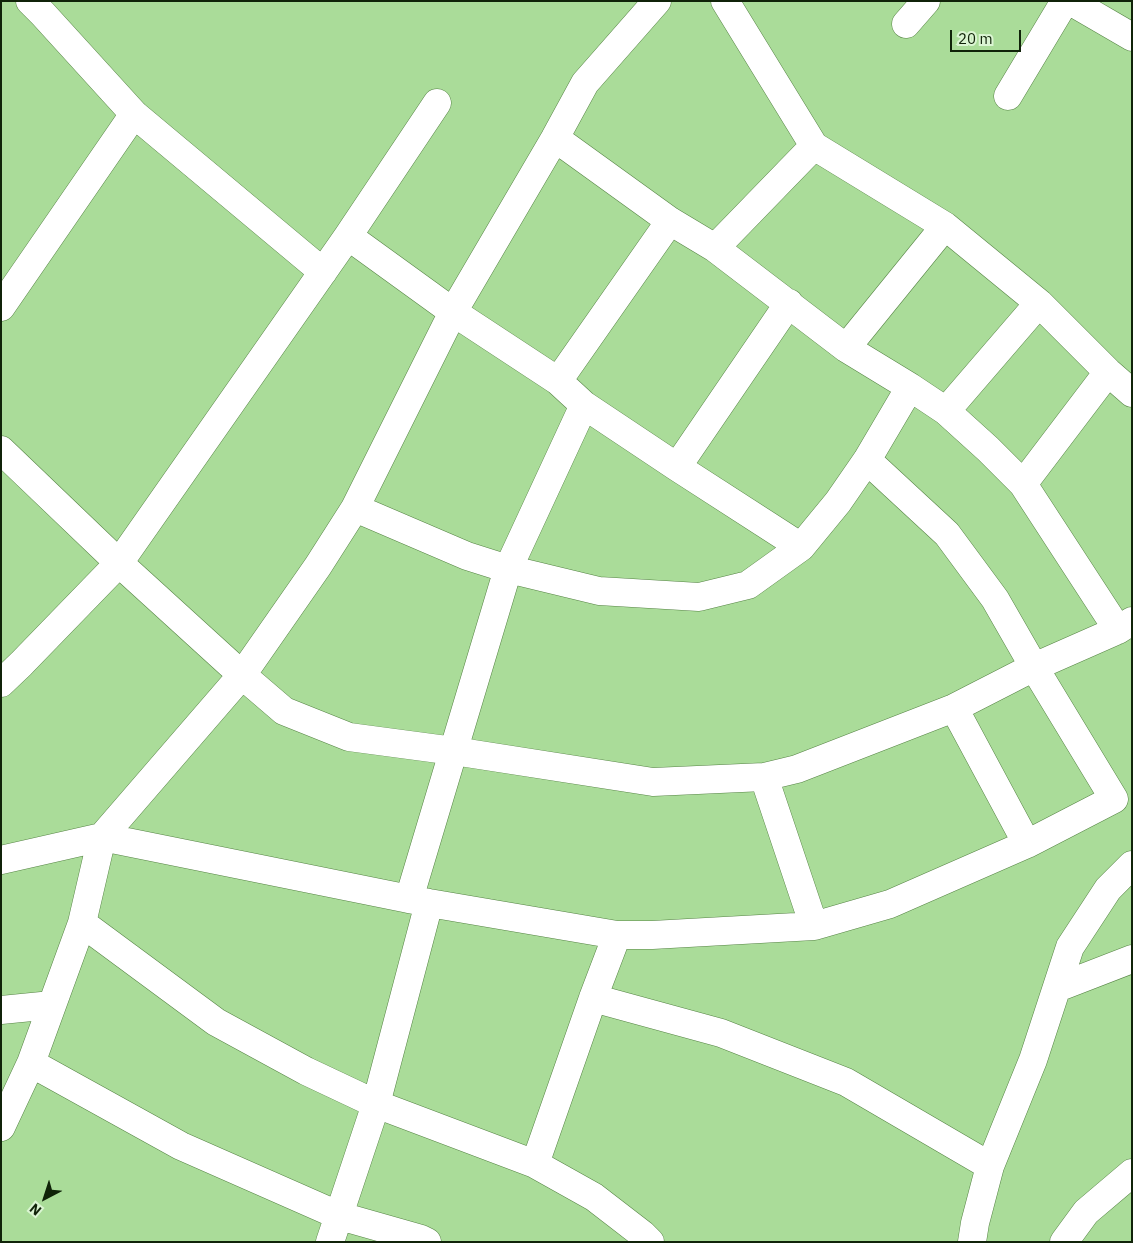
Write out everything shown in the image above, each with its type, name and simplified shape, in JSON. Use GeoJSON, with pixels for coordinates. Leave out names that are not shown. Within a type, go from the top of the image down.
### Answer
{"type":"FeatureCollection","features":[{"type":"Feature","properties":{"kind":"street"},"geometry":{"type":"LineString","coordinates":[[30,1],[134,114],[323,272]]}},
{"type":"Feature","properties":{"kind":"street"},"geometry":{"type":"LineString","coordinates":[[1,1127],[31,1063],[82,923],[102,837],[242,675],[318,566],[355,508],[453,312],[585,83],[656,1]]}},
{"type":"Feature","properties":{"kind":"street"},"geometry":{"type":"LineString","coordinates":[[724,1],[814,146],[946,226],[1039,302],[1108,372],[1132,393]]}},
{"type":"Feature","properties":{"kind":"street"},"geometry":{"type":"LineString","coordinates":[[906,24],[926,1]]}},
{"type":"Feature","properties":{"kind":"street"},"geometry":{"type":"LineString","coordinates":[[1008,96],[1065,1]]}},
{"type":"Feature","properties":{"kind":"street"},"geometry":{"type":"LineString","coordinates":[[1070,1],[1132,37]]}},
{"type":"Feature","properties":{"kind":"street"},"geometry":{"type":"LineString","coordinates":[[1,683],[119,562],[348,236],[437,103]]}},
{"type":"Feature","properties":{"kind":"street"},"geometry":{"type":"LineString","coordinates":[[1,307],[134,114]]}},
{"type":"Feature","properties":{"kind":"street"},"geometry":{"type":"LineString","coordinates":[[1,450],[119,562],[284,711],[349,737],[454,751],[653,782],[764,777],[797,769],[954,708],[1034,667],[1125,625],[1023,484],[946,411],[846,348],[715,248],[670,221],[555,138]]}},
{"type":"Feature","properties":{"kind":"street"},"geometry":{"type":"LineString","coordinates":[[715,248],[814,146]]}},
{"type":"Feature","properties":{"kind":"street"},"geometry":{"type":"LineString","coordinates":[[558,381],[670,221]]}},
{"type":"Feature","properties":{"kind":"street"},"geometry":{"type":"LineString","coordinates":[[846,348],[946,226]]}},
{"type":"Feature","properties":{"kind":"street"},"geometry":{"type":"LineString","coordinates":[[348,236],[453,312],[558,381],[584,405],[801,547]]}},
{"type":"Feature","properties":{"kind":"street"},"geometry":{"type":"LineString","coordinates":[[946,411],[1039,302]]}},
{"type":"Feature","properties":{"kind":"street"},"geometry":{"type":"LineString","coordinates":[[677,467],[789,303]]}},
{"type":"Feature","properties":{"kind":"street"},"geometry":{"type":"LineString","coordinates":[[1023,484],[1108,372]]}},
{"type":"Feature","properties":{"kind":"street"},"geometry":{"type":"LineString","coordinates":[[355,508],[467,556],[508,569],[599,591],[698,597],[748,585],[801,547],[838,502],[868,460],[910,387]]}},
{"type":"Feature","properties":{"kind":"street"},"geometry":{"type":"LineString","coordinates":[[330,1242],[376,1104],[419,901],[454,751],[508,569],[584,405]]}},
{"type":"Feature","properties":{"kind":"street"},"geometry":{"type":"LineString","coordinates":[[1,860],[102,837],[419,901],[617,934],[652,935],[814,926],[890,904],[1026,844],[1123,795],[1034,667],[995,599],[946,534],[868,460]]}},
{"type":"Feature","properties":{"kind":"street"},"geometry":{"type":"LineString","coordinates":[[954,708],[1026,844]]}},
{"type":"Feature","properties":{"kind":"street"},"geometry":{"type":"LineString","coordinates":[[764,777],[814,926]]}},
{"type":"Feature","properties":{"kind":"street"},"geometry":{"type":"LineString","coordinates":[[972,1242],[990,1166],[1033,1060],[1070,947],[1108,889],[1132,865]]}},
{"type":"Feature","properties":{"kind":"street"},"geometry":{"type":"LineString","coordinates":[[82,923],[216,1022],[306,1071],[376,1104],[535,1164],[594,1197],[650,1242]]}},
{"type":"Feature","properties":{"kind":"street"},"geometry":{"type":"LineString","coordinates":[[535,1164],[617,934]]}},
{"type":"Feature","properties":{"kind":"street"},"geometry":{"type":"LineString","coordinates":[[1057,988],[1132,960]]}},
{"type":"Feature","properties":{"kind":"street"},"geometry":{"type":"LineString","coordinates":[[593,998],[721,1033],[846,1082],[990,1166]]}},
{"type":"Feature","properties":{"kind":"street"},"geometry":{"type":"LineString","coordinates":[[1,1010],[52,1005]]}},
{"type":"Feature","properties":{"kind":"street"},"geometry":{"type":"LineString","coordinates":[[31,1063],[181,1146],[340,1216],[427,1242]]}},
{"type":"Feature","properties":{"kind":"street"},"geometry":{"type":"LineString","coordinates":[[1064,1242],[1086,1212],[1132,1173]]}}]}
